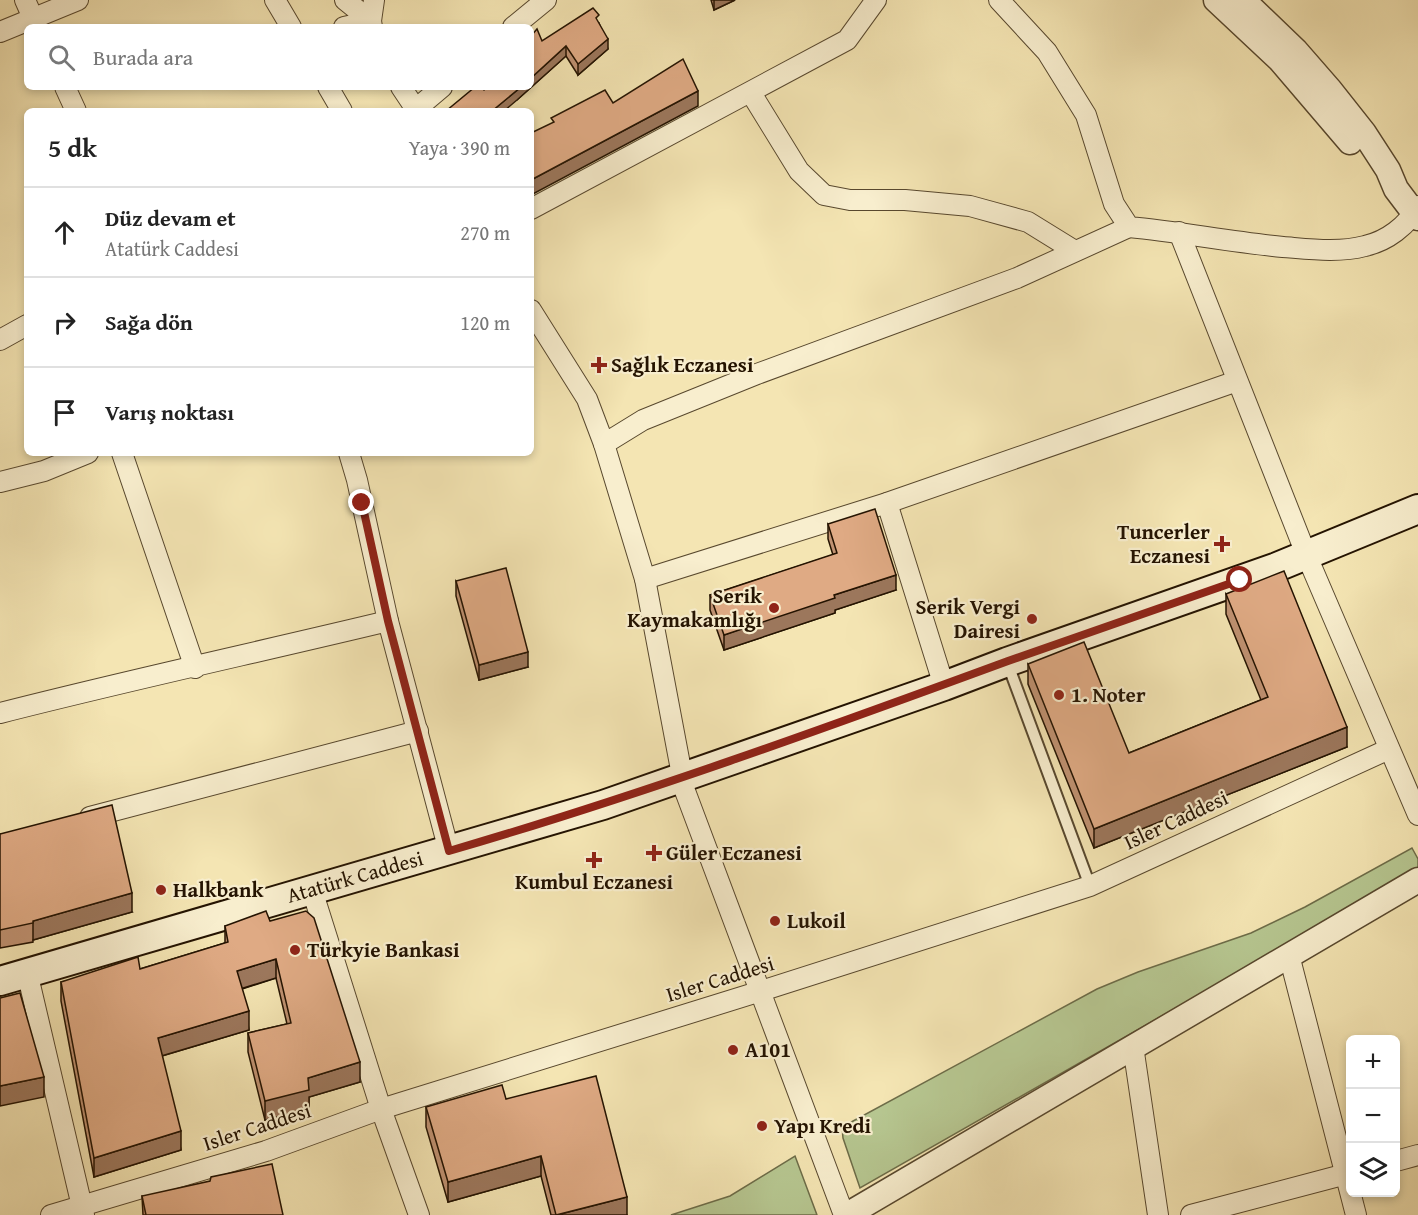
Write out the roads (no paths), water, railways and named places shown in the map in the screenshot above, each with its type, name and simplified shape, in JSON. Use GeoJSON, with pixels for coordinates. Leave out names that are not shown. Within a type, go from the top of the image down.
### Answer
{"type":"FeatureCollection","features":[{"type":"Feature","properties":{"kind":"main road","name":"Atatürk Caddesi"},"geometry":{"type":"LineString","coordinates":[[0,981],[603,805],[1277,567],[1418,509]]}},
{"type":"Feature","properties":{"kind":"street"},"geometry":{"type":"LineString","coordinates":[[25,0],[35,23],[78,0]]}},
{"type":"Feature","properties":{"kind":"street"},"geometry":{"type":"LineString","coordinates":[[275,0],[289,24]]}},
{"type":"Feature","properties":{"kind":"street"},"geometry":{"type":"LineString","coordinates":[[345,0],[372,24]]}},
{"type":"Feature","properties":{"kind":"street"},"geometry":{"type":"LineString","coordinates":[[372,24],[374,0]]}},
{"type":"Feature","properties":{"kind":"street"},"geometry":{"type":"LineString","coordinates":[[517,24],[546,0]]}},
{"type":"Feature","properties":{"kind":"street"},"geometry":{"type":"LineString","coordinates":[[534,207],[847,40],[876,0]]}},
{"type":"Feature","properties":{"kind":"street"},"geometry":{"type":"LineString","coordinates":[[999,0],[1047,52],[1086,115],[1114,204],[1129,227]]}},
{"type":"Feature","properties":{"kind":"street"},"geometry":{"type":"LineString","coordinates":[[604,444],[643,420],[757,374],[1017,278],[1129,227],[1179,232],[1227,241],[1320,250],[1365,246],[1393,235],[1417,212],[1396,189],[1374,176],[1305,87],[1254,34],[1216,0]]}},
{"type":"Feature","properties":{"kind":"street"},"geometry":{"type":"LineString","coordinates":[[1243,0],[1296,51],[1330,90],[1364,133],[1388,170],[1396,189]]}},
{"type":"Feature","properties":{"kind":"street"},"geometry":{"type":"LineString","coordinates":[[0,32],[24,26]]}},
{"type":"Feature","properties":{"kind":"street"},"geometry":{"type":"LineString","coordinates":[[66,90],[75,108]]}},
{"type":"Feature","properties":{"kind":"street"},"geometry":{"type":"LineString","coordinates":[[329,90],[340,108]]}},
{"type":"Feature","properties":{"kind":"street"},"geometry":{"type":"LineString","coordinates":[[403,90],[415,108]]}},
{"type":"Feature","properties":{"kind":"street"},"geometry":{"type":"LineString","coordinates":[[418,108],[439,90]]}},
{"type":"Feature","properties":{"kind":"street"},"geometry":{"type":"LineString","coordinates":[[751,93],[799,171],[824,195],[850,200],[905,200],[970,206],[1028,222],[1075,252]]}},
{"type":"Feature","properties":{"kind":"street"},"geometry":{"type":"LineString","coordinates":[[1179,232],[1306,554],[1418,815]]}},
{"type":"Feature","properties":{"kind":"street"},"geometry":{"type":"LineString","coordinates":[[534,315],[587,399],[604,444],[645,579],[685,791],[845,1215],[1418,880]]}},
{"type":"Feature","properties":{"kind":"street"},"geometry":{"type":"LineString","coordinates":[[0,340],[24,327]]}},
{"type":"Feature","properties":{"kind":"street"},"geometry":{"type":"LineString","coordinates":[[645,579],[888,503],[1237,381]]}},
{"type":"Feature","properties":{"kind":"street"},"geometry":{"type":"LineString","coordinates":[[0,482],[44,471],[81,456]]}},
{"type":"Feature","properties":{"kind":"street"},"geometry":{"type":"LineString","coordinates":[[124,456],[195,668]]}},
{"type":"Feature","properties":{"kind":"street"},"geometry":{"type":"LineString","coordinates":[[350,456],[388,621],[449,851]]}},
{"type":"Feature","properties":{"kind":"street"},"geometry":{"type":"LineString","coordinates":[[888,503],[944,686]]}},
{"type":"Feature","properties":{"kind":"street"},"geometry":{"type":"LineString","coordinates":[[0,713],[388,621]]}},
{"type":"Feature","properties":{"kind":"street"},"geometry":{"type":"LineString","coordinates":[[77,821],[418,731]]}},
{"type":"Feature","properties":{"kind":"street","name":"Isler Caddesi"},"geometry":{"type":"LineString","coordinates":[[51,1215],[83,1210],[266,1151],[381,1109],[761,992],[1090,886],[1389,749]]}},
{"type":"Feature","properties":{"kind":"street"},"geometry":{"type":"LineString","coordinates":[[312,890],[381,1109],[419,1215]]}},
{"type":"Feature","properties":{"kind":"street"},"geometry":{"type":"LineString","coordinates":[[1289,955],[1346,1167]]}},
{"type":"Feature","properties":{"kind":"street"},"geometry":{"type":"LineString","coordinates":[[27,972],[83,1210]]}},
{"type":"Feature","properties":{"kind":"street"},"geometry":{"type":"LineString","coordinates":[[1133,1046],[1158,1215]]}},
{"type":"Feature","properties":{"kind":"street"},"geometry":{"type":"LineString","coordinates":[[1400,1160],[1418,1155]]}},
{"type":"Feature","properties":{"kind":"street"},"geometry":{"type":"LineString","coordinates":[[1191,1215],[1346,1175]]}},
{"type":"Feature","properties":{"kind":"street"},"geometry":{"type":"LineString","coordinates":[[1352,1197],[1356,1215]]}},
{"type":"Feature","properties":{"kind":"lane"},"geometry":{"type":"LineString","coordinates":[[1007,662],[1090,886]]}},
{"type":"Feature","properties":{"kind":"place","name":"Sağlık Eczanesi"},"geometry":{"type":"Point","coordinates":[599,365]}},
{"type":"Feature","properties":{"kind":"place","name":"Tuncerler Eczanesi"},"geometry":{"type":"Point","coordinates":[1222,544]}},
{"type":"Feature","properties":{"kind":"place","name":"Serik Kaymakamlığı"},"geometry":{"type":"Point","coordinates":[774,608]}},
{"type":"Feature","properties":{"kind":"place","name":"Serik Vergi Dairesi"},"geometry":{"type":"Point","coordinates":[1032,619]}},
{"type":"Feature","properties":{"kind":"place","name":"1. Noter"},"geometry":{"type":"Point","coordinates":[1059,695]}},
{"type":"Feature","properties":{"kind":"place","name":"Güler Eczanesi"},"geometry":{"type":"Point","coordinates":[654,853]}},
{"type":"Feature","properties":{"kind":"place","name":"Kumbul Eczanesi"},"geometry":{"type":"Point","coordinates":[594,860]}},
{"type":"Feature","properties":{"kind":"place","name":"Halkbank"},"geometry":{"type":"Point","coordinates":[161,890]}},
{"type":"Feature","properties":{"kind":"place","name":"Lukoil"},"geometry":{"type":"Point","coordinates":[775,921]}},
{"type":"Feature","properties":{"kind":"place","name":"Türkyie Bankasi"},"geometry":{"type":"Point","coordinates":[295,950]}},
{"type":"Feature","properties":{"kind":"place","name":"A101"},"geometry":{"type":"Point","coordinates":[733,1050]}},
{"type":"Feature","properties":{"kind":"place","name":"Yapı Kredi"},"geometry":{"type":"Point","coordinates":[762,1126]}}]}
